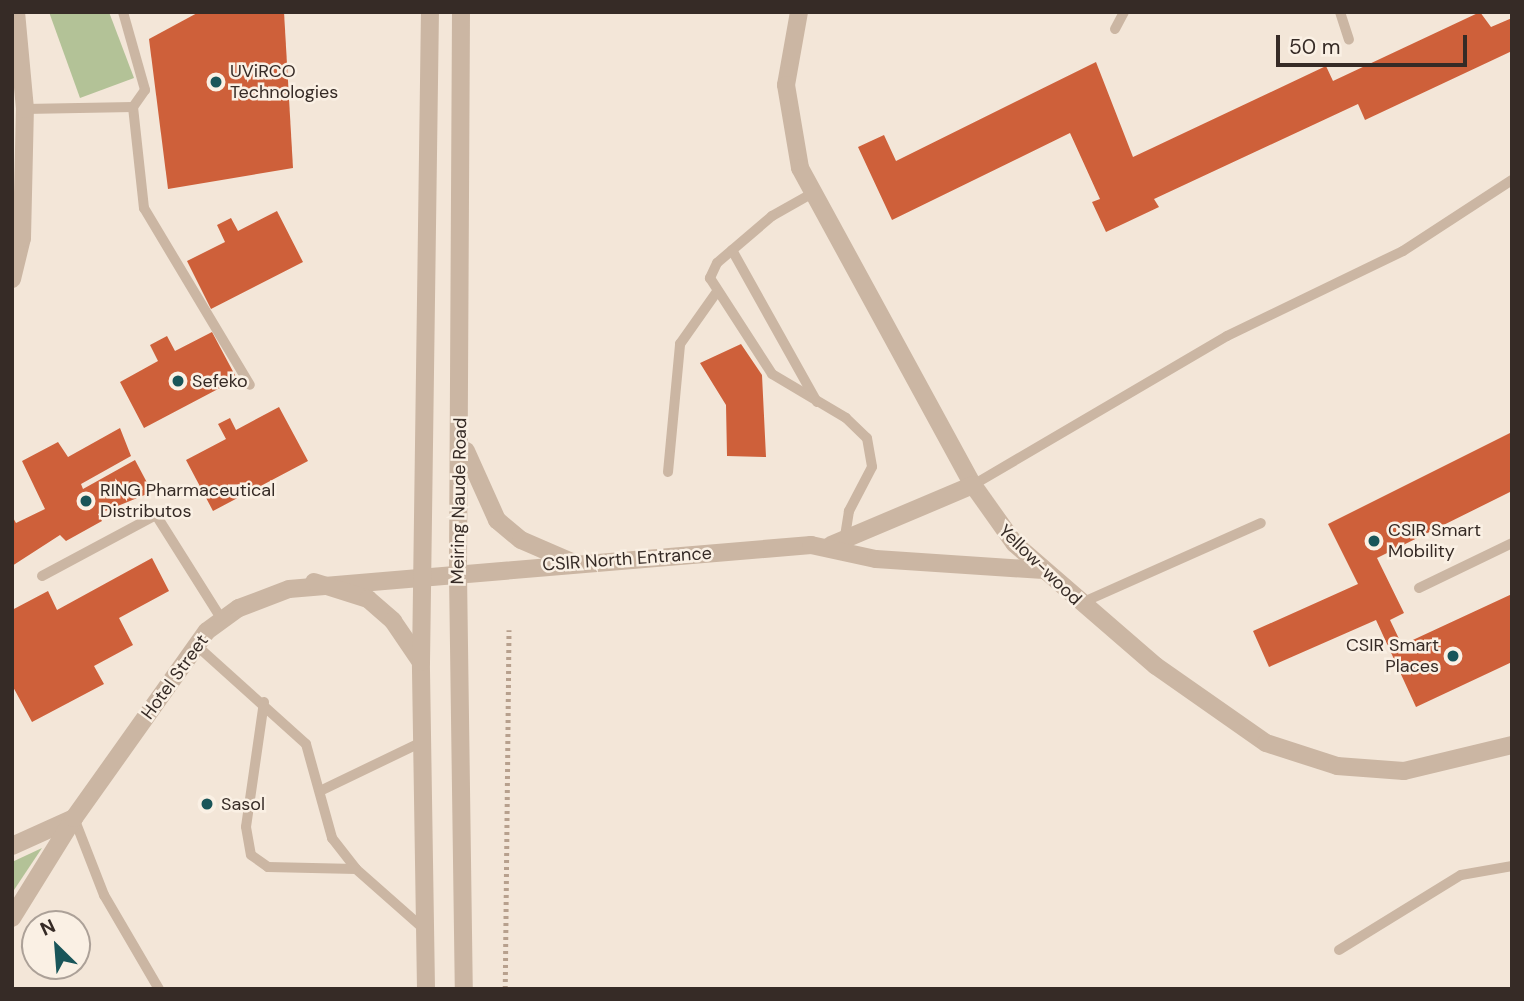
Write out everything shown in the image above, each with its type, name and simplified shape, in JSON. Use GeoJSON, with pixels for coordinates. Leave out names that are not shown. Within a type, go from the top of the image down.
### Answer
{"type":"FeatureCollection","features":[{"type":"Feature","properties":{"kind":"street"},"geometry":{"type":"LineString","coordinates":[[12,279],[22,238],[25,109],[16,12]]}},
{"type":"Feature","properties":{"kind":"street","name":"Meiring Naude Road"},"geometry":{"type":"LineString","coordinates":[[426,989],[421,662],[430,12]]}},
{"type":"Feature","properties":{"kind":"street","name":"Meiring Naude Road"},"geometry":{"type":"LineString","coordinates":[[461,12],[458,574],[464,989]]}},
{"type":"Feature","properties":{"kind":"street","name":"Yellow-wood"},"geometry":{"type":"LineString","coordinates":[[799,12],[786,85],[794,150],[811,194],[996,523],[1040,570],[1079,604],[1234,724],[1297,755],[1405,771],[1512,745]]}},
{"type":"Feature","properties":{"kind":"street"},"geometry":{"type":"LineString","coordinates":[[460,434],[477,487],[497,520],[521,540],[572,562]]}},
{"type":"Feature","properties":{"kind":"street","name":"CSIR North Entrance"},"geometry":{"type":"LineString","coordinates":[[423,578],[572,562],[840,544],[973,485]]}},
{"type":"Feature","properties":{"kind":"street","name":"CSIR North Entrance"},"geometry":{"type":"LineString","coordinates":[[840,544],[876,559],[1040,570]]}},
{"type":"Feature","properties":{"kind":"street","name":"Hotel Street"},"geometry":{"type":"LineString","coordinates":[[12,918],[74,818],[196,645],[222,620],[314,582],[423,578]]}},
{"type":"Feature","properties":{"kind":"street"},"geometry":{"type":"LineString","coordinates":[[314,582],[368,599],[421,662]]}},
{"type":"Feature","properties":{"kind":"street"},"geometry":{"type":"LineString","coordinates":[[12,846],[74,818]]}},
{"type":"Feature","properties":{"kind":"lane"},"geometry":{"type":"LineString","coordinates":[[1115,29],[1124,12]]}},
{"type":"Feature","properties":{"kind":"lane"},"geometry":{"type":"LineString","coordinates":[[1340,12],[1349,40]]}},
{"type":"Feature","properties":{"kind":"lane"},"geometry":{"type":"LineString","coordinates":[[126,14],[145,90],[133,107],[144,208],[250,385]]}},
{"type":"Feature","properties":{"kind":"lane"},"geometry":{"type":"LineString","coordinates":[[25,109],[133,107]]}},
{"type":"Feature","properties":{"kind":"lane"},"geometry":{"type":"LineString","coordinates":[[973,485],[1210,345],[1403,251],[1512,180]]}},
{"type":"Feature","properties":{"kind":"lane"},"geometry":{"type":"LineString","coordinates":[[811,194],[732,250],[710,274],[716,293],[772,374],[855,425],[871,448],[872,467],[849,511],[840,544]]}},
{"type":"Feature","properties":{"kind":"lane"},"geometry":{"type":"LineString","coordinates":[[732,250],[817,402]]}},
{"type":"Feature","properties":{"kind":"lane"},"geometry":{"type":"LineString","coordinates":[[668,472],[680,344],[716,293]]}},
{"type":"Feature","properties":{"kind":"lane"},"geometry":{"type":"LineString","coordinates":[[42,576],[156,515],[222,620]]}},
{"type":"Feature","properties":{"kind":"lane"},"geometry":{"type":"LineString","coordinates":[[1079,604],[1261,523]]}},
{"type":"Feature","properties":{"kind":"lane"},"geometry":{"type":"LineString","coordinates":[[1419,588],[1512,543]]}},
{"type":"Feature","properties":{"kind":"lane"},"geometry":{"type":"LineString","coordinates":[[196,645],[264,702],[306,744],[332,838],[356,869],[424,929]]}},
{"type":"Feature","properties":{"kind":"lane"},"geometry":{"type":"LineString","coordinates":[[264,702],[246,827],[251,855],[268,867],[356,869]]}},
{"type":"Feature","properties":{"kind":"lane"},"geometry":{"type":"LineString","coordinates":[[320,791],[422,742]]}},
{"type":"Feature","properties":{"kind":"lane"},"geometry":{"type":"LineString","coordinates":[[74,818],[104,895],[159,989]]}},
{"type":"Feature","properties":{"kind":"lane"},"geometry":{"type":"LineString","coordinates":[[1339,950],[1461,876],[1512,866]]}},
{"type":"Feature","properties":{"kind":"path"},"geometry":{"type":"LineString","coordinates":[[505,989],[509,631]]}},
{"type":"Feature","properties":{"kind":"green space"},"geometry":{"type":"Polygon","coordinates":[[[49,12],[109,12],[134,78],[80,98],[49,12]]]}},
{"type":"Feature","properties":{"kind":"green space"},"geometry":{"type":"Polygon","coordinates":[[[42,848],[12,893],[12,862],[42,848]]]}},
{"type":"Feature","properties":{"kind":"building"},"geometry":{"type":"Polygon","coordinates":[[[199,12],[284,12],[293,168],[168,189],[149,39],[199,12]]]}},
{"type":"Feature","properties":{"kind":"building"},"geometry":{"type":"Polygon","coordinates":[[[1480,12],[1491,27],[1512,18],[1512,51],[1365,120],[1358,104],[1154,199],[1159,207],[1106,232],[1092,202],[1100,199],[1070,133],[892,220],[858,147],[884,135],[896,161],[1096,62],[1133,157],[1326,66],[1333,81],[1480,12]]]}},
{"type":"Feature","properties":{"kind":"building"},"geometry":{"type":"Polygon","coordinates":[[[277,211],[303,262],[211,309],[187,261],[225,242],[217,225],[231,218],[238,231],[277,211]]]}},
{"type":"Feature","properties":{"kind":"building","name":"Sefeko"},"geometry":{"type":"Polygon","coordinates":[[[212,332],[237,379],[144,428],[120,382],[158,361],[150,345],[167,336],[175,351],[212,332]]]}},
{"type":"Feature","properties":{"kind":"building"},"geometry":{"type":"Polygon","coordinates":[[[741,344],[762,375],[766,457],[727,456],[726,405],[700,363],[741,344]]]}},
{"type":"Feature","properties":{"kind":"building"},"geometry":{"type":"Polygon","coordinates":[[[279,407],[308,461],[213,511],[186,460],[226,439],[218,424],[230,418],[236,430],[279,407]]]}},
{"type":"Feature","properties":{"kind":"building","name":"RING Pharmaceutical Distributos"},"geometry":{"type":"Polygon","coordinates":[[[120,428],[131,456],[81,484],[83,489],[135,460],[152,492],[98,514],[102,521],[66,541],[60,535],[12,566],[12,516],[16,523],[45,509],[22,461],[58,442],[68,457],[120,428]]]}},
{"type":"Feature","properties":{"kind":"building"},"geometry":{"type":"Polygon","coordinates":[[[1512,432],[1512,491],[1377,558],[1404,613],[1390,620],[1402,645],[1512,594],[1512,662],[1416,707],[1376,620],[1269,667],[1253,631],[1358,584],[1328,524],[1512,432]]]}},
{"type":"Feature","properties":{"kind":"building"},"geometry":{"type":"Polygon","coordinates":[[[152,558],[169,591],[119,618],[133,645],[94,666],[104,684],[32,722],[12,685],[12,610],[48,591],[57,610],[152,558]]]}},
{"type":"Feature","properties":{"kind":"place","name":"UViRCO Technologies"},"geometry":{"type":"Point","coordinates":[216,82]}},
{"type":"Feature","properties":{"kind":"place","name":"Sefeko"},"geometry":{"type":"Point","coordinates":[178,381]}},
{"type":"Feature","properties":{"kind":"place","name":"RING Pharmaceutical Distributos"},"geometry":{"type":"Point","coordinates":[86,501]}},
{"type":"Feature","properties":{"kind":"place","name":"CSIR Smart Mobility"},"geometry":{"type":"Point","coordinates":[1374,541]}},
{"type":"Feature","properties":{"kind":"place","name":"CSIR Smart Places"},"geometry":{"type":"Point","coordinates":[1453,656]}},
{"type":"Feature","properties":{"kind":"place","name":"Sasol"},"geometry":{"type":"Point","coordinates":[207,804]}}]}
